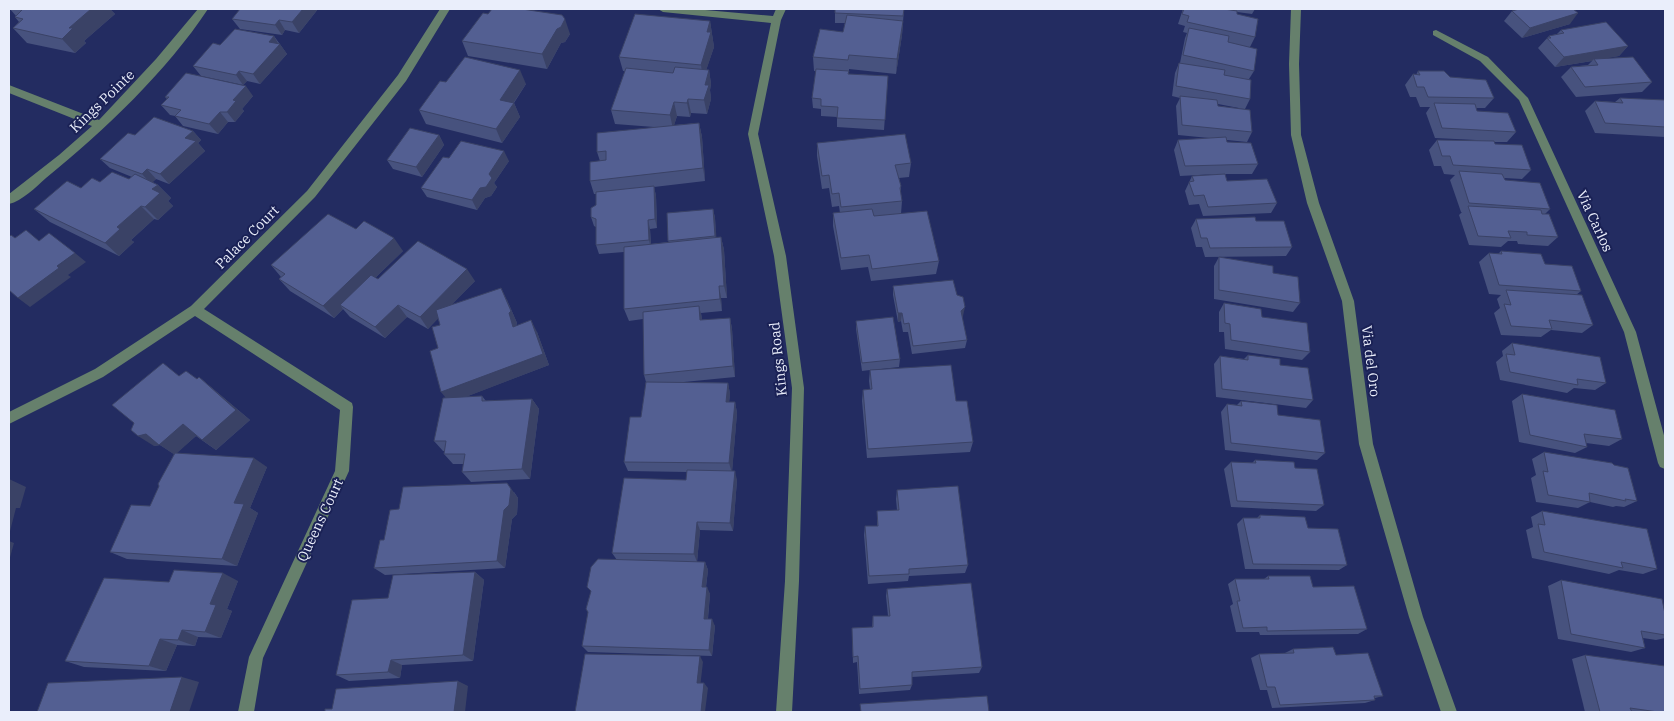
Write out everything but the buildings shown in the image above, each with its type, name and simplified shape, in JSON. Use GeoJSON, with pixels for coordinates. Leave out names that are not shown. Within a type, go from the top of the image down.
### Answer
{"type":"FeatureCollection","features":[{"type":"Feature","properties":{"kind":"street","name":"Kings Pointe"},"geometry":{"type":"LineString","coordinates":[[9,200],[101,125],[170,52],[203,9]]}},
{"type":"Feature","properties":{"kind":"street","name":"Palace Court"},"geometry":{"type":"LineString","coordinates":[[9,418],[99,372],[196,310],[311,194],[402,78],[445,9]]}},
{"type":"Feature","properties":{"kind":"street"},"geometry":{"type":"LineString","coordinates":[[663,9],[779,14]]}},
{"type":"Feature","properties":{"kind":"street","name":"Via del Oro"},"geometry":{"type":"LineString","coordinates":[[1296,9],[1294,64],[1296,135],[1312,203],[1348,301],[1366,444],[1416,617],[1449,712]]}},
{"type":"Feature","properties":{"kind":"street","name":"Kings Road"},"geometry":{"type":"LineString","coordinates":[[779,14],[753,134],[780,256],[798,388],[792,580],[784,712]]}},
{"type":"Feature","properties":{"kind":"street","name":"Via Carlos"},"geometry":{"type":"LineString","coordinates":[[1436,33],[1484,59],[1523,98],[1630,332],[1665,463]]}},
{"type":"Feature","properties":{"kind":"street"},"geometry":{"type":"LineString","coordinates":[[9,89],[101,125]]}},
{"type":"Feature","properties":{"kind":"street","name":"Queens Court"},"geometry":{"type":"LineString","coordinates":[[196,310],[346,408],[342,471],[256,657],[246,712]]}}]}
